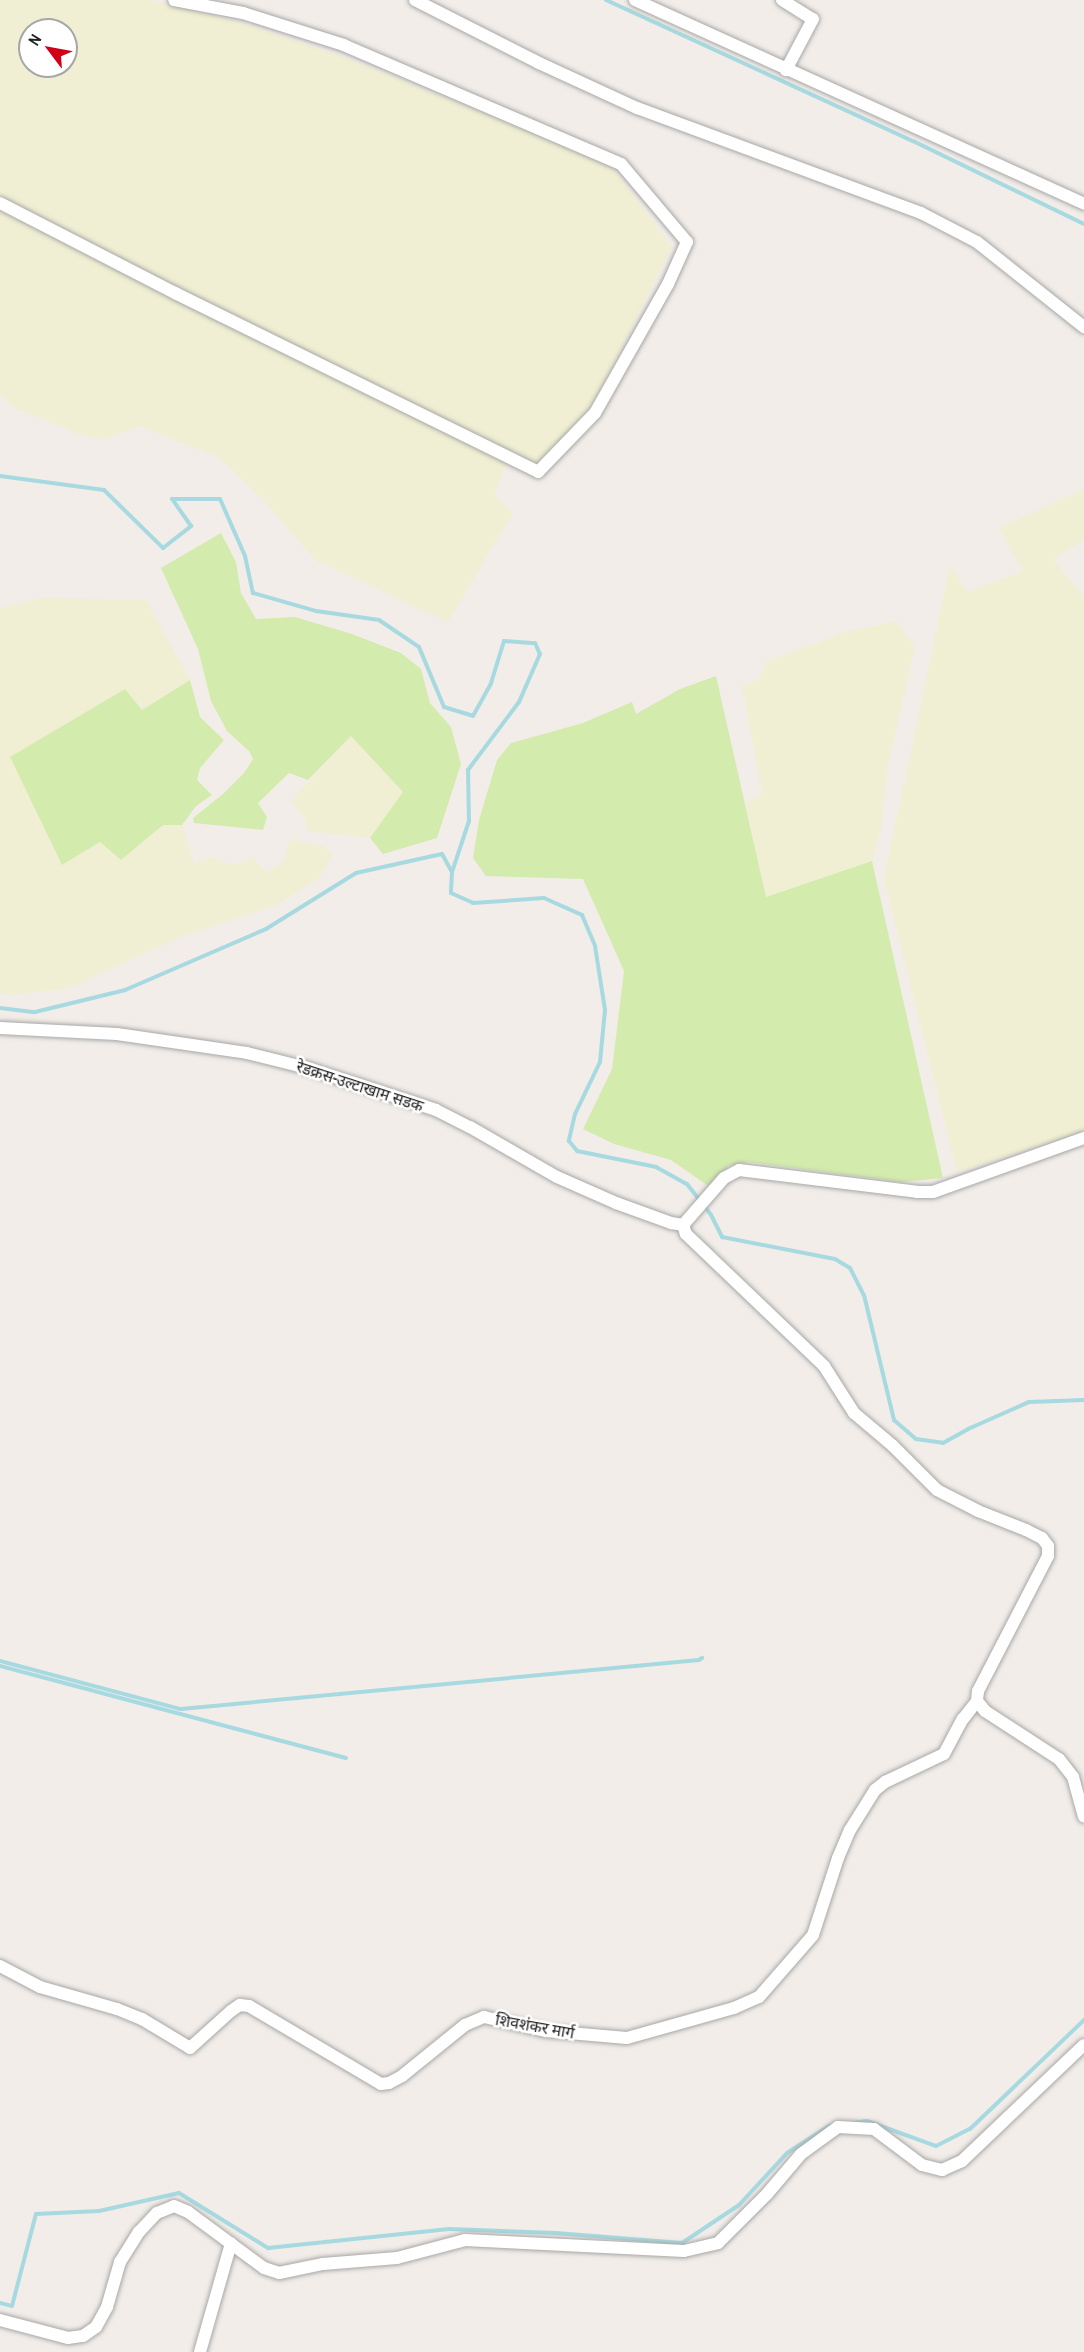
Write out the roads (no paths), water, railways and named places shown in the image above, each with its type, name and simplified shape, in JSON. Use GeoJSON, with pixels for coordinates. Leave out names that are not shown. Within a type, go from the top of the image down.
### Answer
{"type":"FeatureCollection","features":[{"type":"Feature","properties":{"kind":"street"},"geometry":{"type":"LineString","coordinates":[[0,203],[175,293],[538,472],[595,413],[668,284],[687,242],[621,164],[344,45],[243,13],[174,0]]}},
{"type":"Feature","properties":{"kind":"street"},"geometry":{"type":"LineString","coordinates":[[415,0],[539,63],[637,108],[921,213],[977,242],[1084,327]]}},
{"type":"Feature","properties":{"kind":"street"},"geometry":{"type":"LineString","coordinates":[[635,0],[1084,204]]}},
{"type":"Feature","properties":{"kind":"street"},"geometry":{"type":"LineString","coordinates":[[782,0],[813,19],[786,70]]}},
{"type":"Feature","properties":{"kind":"street","name":"रेडक्रस-उल्टाखाम सडक"},"geometry":{"type":"LineString","coordinates":[[0,1028],[117,1034],[247,1053],[307,1068],[436,1110],[470,1127],[557,1178],[616,1203],[671,1223],[683,1225]]}},
{"type":"Feature","properties":{"kind":"street"},"geometry":{"type":"LineString","coordinates":[[1084,1138],[933,1192],[917,1192],[739,1170],[724,1178],[683,1225],[686,1234],[824,1366],[854,1413],[893,1446],[937,1490],[978,1511],[1042,1538],[1048,1546],[1048,1556],[978,1691],[977,1701],[985,1711],[1059,1759],[1072,1777],[1084,1817]]}},
{"type":"Feature","properties":{"kind":"street","name":"शिवशंकर मार्ग"},"geometry":{"type":"LineString","coordinates":[[0,1966],[40,1987],[117,2009],[142,2019],[190,2048],[231,2011],[240,2005],[249,2006],[381,2084],[389,2083],[402,2076],[465,2025],[484,2017],[546,2031],[627,2038],[636,2036],[734,2008],[759,1997],[813,1935],[837,1858],[850,1830],[875,1790],[885,1782],[944,1754],[963,1719],[977,1701]]}},
{"type":"Feature","properties":{"kind":"street"},"geometry":{"type":"LineString","coordinates":[[0,2320],[68,2338],[83,2336],[96,2327],[107,2307],[120,2262],[139,2232],[157,2213],[174,2206],[188,2212],[264,2268],[279,2273],[323,2264],[397,2258],[465,2240],[684,2251],[718,2243],[767,2194],[801,2154],[838,2127],[874,2129],[922,2164],[942,2170],[962,2161],[1084,2045]]}},
{"type":"Feature","properties":{"kind":"street"},"geometry":{"type":"LineString","coordinates":[[200,2352],[231,2243]]}},
{"type":"Feature","properties":{"kind":"waterway"},"geometry":{"type":"LineString","coordinates":[[606,0],[913,141],[1084,224]]}},
{"type":"Feature","properties":{"kind":"waterway"},"geometry":{"type":"LineString","coordinates":[[0,476],[104,490],[163,548],[191,526],[172,499],[220,499],[245,556],[253,593],[316,611],[379,620],[419,647],[444,707],[473,716],[491,683],[504,641],[535,643],[540,654],[519,702],[468,770],[469,821],[452,872],[451,893],[473,903],[544,898],[582,915],[595,946],[605,1010],[600,1062],[575,1114],[569,1141],[577,1151],[656,1167],[687,1184],[711,1215],[722,1237],[835,1259],[850,1268],[864,1295],[894,1420],[916,1439],[943,1443],[968,1429],[1029,1402],[1084,1400]]}},
{"type":"Feature","properties":{"kind":"waterway"},"geometry":{"type":"LineString","coordinates":[[0,1008],[35,1012],[125,990],[266,929],[356,873],[442,854],[452,872]]}},
{"type":"Feature","properties":{"kind":"waterway"},"geometry":{"type":"LineString","coordinates":[[0,1661],[181,1709],[702,1658]]}},
{"type":"Feature","properties":{"kind":"waterway"},"geometry":{"type":"LineString","coordinates":[[0,1666],[346,1758]]}},
{"type":"Feature","properties":{"kind":"waterway"},"geometry":{"type":"LineString","coordinates":[[854,2123],[867,2121],[936,2146],[970,2129],[1084,2020]]}},
{"type":"Feature","properties":{"kind":"waterway"},"geometry":{"type":"LineString","coordinates":[[0,2303],[12,2306],[36,2214],[99,2211],[179,2193],[268,2248],[449,2229],[556,2233],[682,2243],[739,2205],[787,2153],[829,2126],[835,2125]]}}]}
